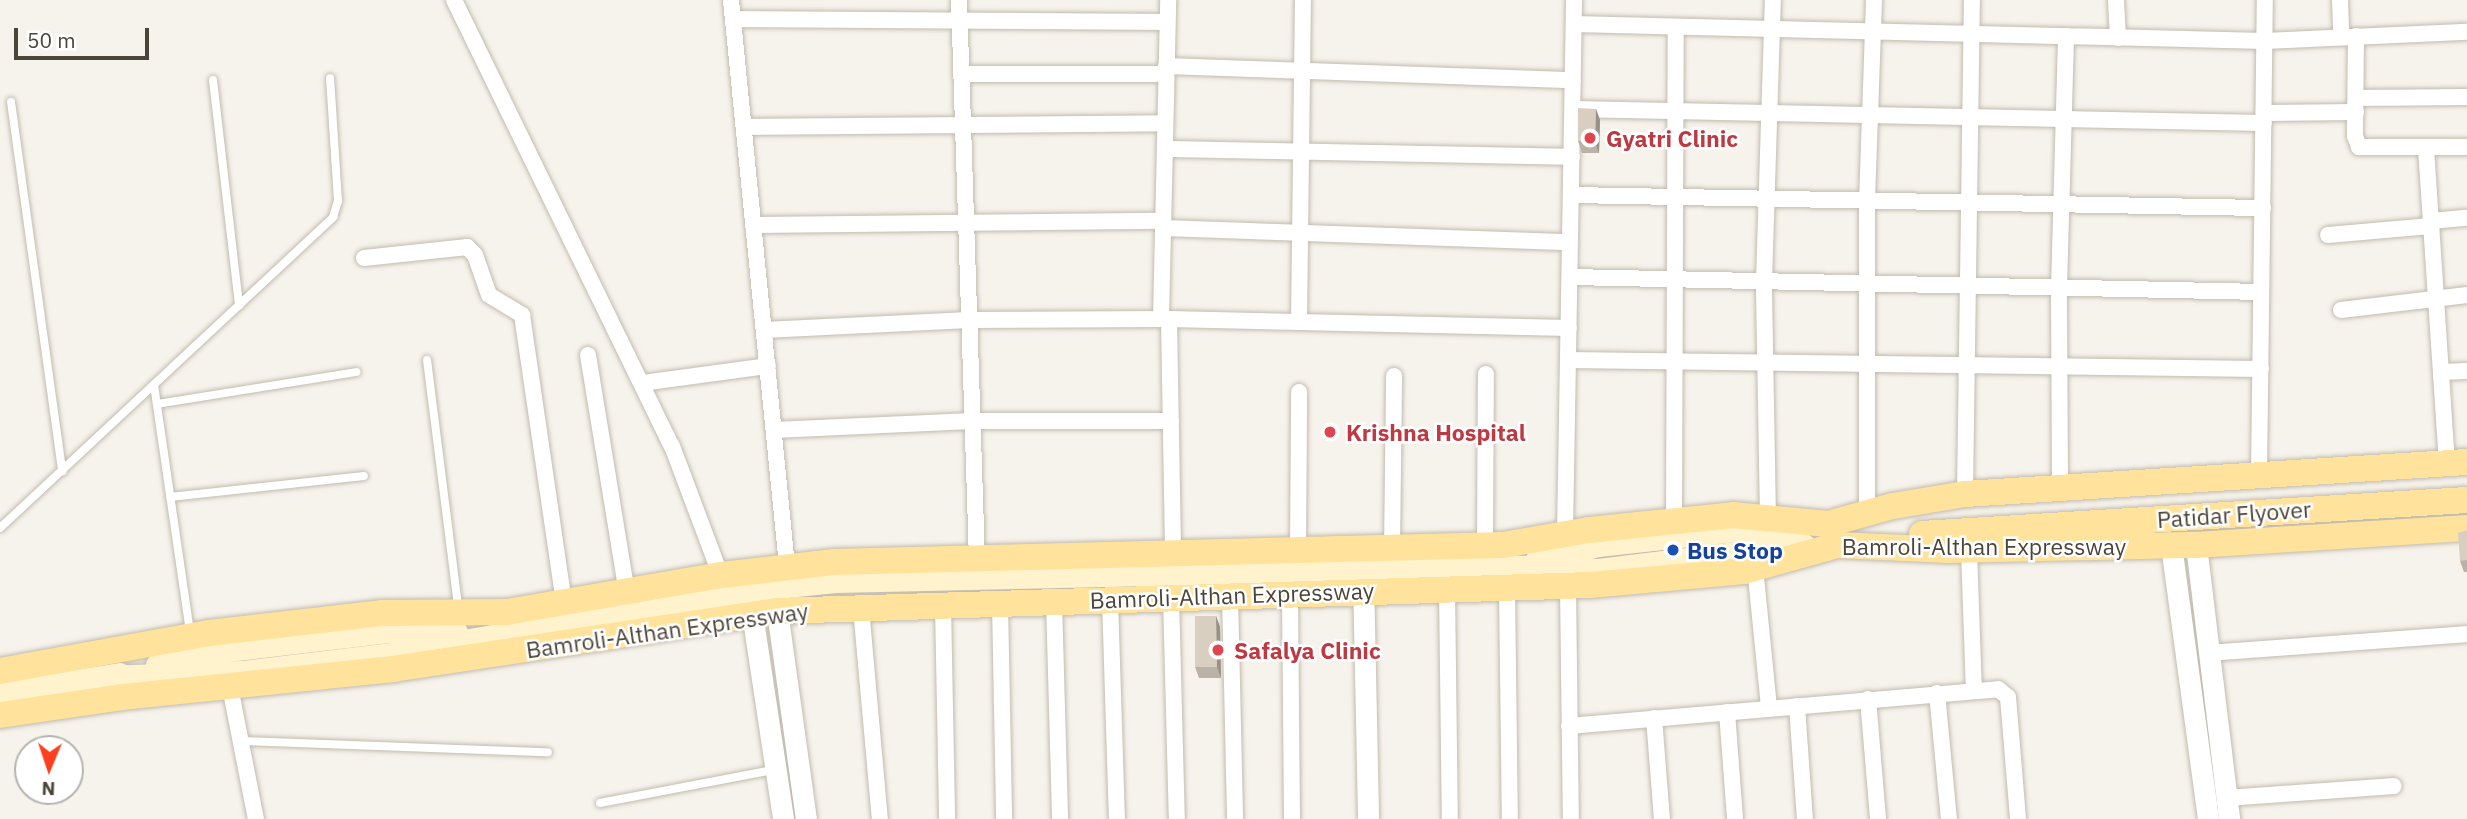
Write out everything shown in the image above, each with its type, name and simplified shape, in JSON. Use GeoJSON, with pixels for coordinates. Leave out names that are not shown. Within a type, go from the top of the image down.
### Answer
{"type":"FeatureCollection","features":[{"type":"Feature","properties":{"kind":"main road"},"geometry":{"type":"LineString","coordinates":[[1955,511],[2060,488],[2259,475],[2460,467]]}},
{"type":"Feature","properties":{"kind":"main road","name":"Patidar Flyover"},"geometry":{"type":"LineString","coordinates":[[1878,550],[1955,511],[2460,467]]}},
{"type":"Feature","properties":{"kind":"main road","name":"Patidar Flyover"},"geometry":{"type":"LineString","coordinates":[[1833,535],[1867,513],[1893,506],[1955,511],[2467,500]]}},
{"type":"Feature","properties":{"kind":"main road"},"geometry":{"type":"LineString","coordinates":[[0,671],[190,636],[383,613],[507,612],[627,592],[724,585],[771,593],[834,562],[976,561],[1298,551],[1362,571],[1392,549],[1485,546],[1732,515],[1768,519],[1833,535]]}},
{"type":"Feature","properties":{"kind":"main road","name":"Bamroli-Althan Expressway"},"geometry":{"type":"LineString","coordinates":[[0,715],[122,696],[393,669],[771,593],[1362,571],[1505,577],[1568,586],[1755,567],[1833,535],[1878,550],[1969,550],[2183,545],[2467,528]]}},
{"type":"Feature","properties":{"kind":"main road"},"geometry":{"type":"LineString","coordinates":[[1505,577],[1598,570],[1812,543],[1833,535]]}},
{"type":"Feature","properties":{"kind":"main road","name":"Bamroli-Althan Expressway"},"geometry":{"type":"LineString","coordinates":[[0,693],[106,677],[219,651],[388,631],[504,633],[724,585],[861,608],[1290,593],[1362,571],[1447,588],[1505,577]]}},
{"type":"Feature","properties":{"kind":"street"},"geometry":{"type":"LineString","coordinates":[[454,0],[672,446],[724,585]]}},
{"type":"Feature","properties":{"kind":"street"},"geometry":{"type":"LineString","coordinates":[[731,0],[774,430],[771,593],[776,769],[783,819]]}},
{"type":"Feature","properties":{"kind":"street"},"geometry":{"type":"LineString","coordinates":[[959,0],[976,561]]}},
{"type":"Feature","properties":{"kind":"street"},"geometry":{"type":"LineString","coordinates":[[1168,0],[1163,224],[1173,555]]}},
{"type":"Feature","properties":{"kind":"street"},"geometry":{"type":"LineString","coordinates":[[1299,322],[1303,0]]}},
{"type":"Feature","properties":{"kind":"street"},"geometry":{"type":"LineString","coordinates":[[1565,534],[1574,0]]}},
{"type":"Feature","properties":{"kind":"street"},"geometry":{"type":"LineString","coordinates":[[1768,519],[1763,281],[1773,0]]}},
{"type":"Feature","properties":{"kind":"street"},"geometry":{"type":"LineString","coordinates":[[1867,513],[1867,201],[1874,0]]}},
{"type":"Feature","properties":{"kind":"street"},"geometry":{"type":"LineString","coordinates":[[1955,511],[1966,365],[1972,0]]}},
{"type":"Feature","properties":{"kind":"street"},"geometry":{"type":"LineString","coordinates":[[2116,0],[2118,38]]}},
{"type":"Feature","properties":{"kind":"street"},"geometry":{"type":"LineString","coordinates":[[2259,475],[2265,0]]}},
{"type":"Feature","properties":{"kind":"street"},"geometry":{"type":"LineString","coordinates":[[2340,0],[2349,36],[2359,147],[2467,147]]}},
{"type":"Feature","properties":{"kind":"street"},"geometry":{"type":"LineString","coordinates":[[733,19],[1167,22]]}},
{"type":"Feature","properties":{"kind":"street"},"geometry":{"type":"LineString","coordinates":[[1574,24],[2264,41],[2467,32]]}},
{"type":"Feature","properties":{"kind":"street"},"geometry":{"type":"LineString","coordinates":[[1674,521],[1672,361],[1676,197],[1673,111],[1676,27]]}},
{"type":"Feature","properties":{"kind":"street"},"geometry":{"type":"LineString","coordinates":[[2060,488],[2060,204],[2066,36]]}},
{"type":"Feature","properties":{"kind":"street"},"geometry":{"type":"LineString","coordinates":[[961,74],[1166,70],[1304,71],[1573,80]]}},
{"type":"Feature","properties":{"kind":"street"},"geometry":{"type":"LineString","coordinates":[[1573,109],[2065,119],[2264,118],[2357,105],[2467,97]]}},
{"type":"Feature","properties":{"kind":"street"},"geometry":{"type":"LineString","coordinates":[[744,127],[1165,123]]}},
{"type":"Feature","properties":{"kind":"street"},"geometry":{"type":"LineString","coordinates":[[2426,148],[2441,372],[2460,467]]}},
{"type":"Feature","properties":{"kind":"street"},"geometry":{"type":"LineString","coordinates":[[1165,149],[1572,157]]}},
{"type":"Feature","properties":{"kind":"street"},"geometry":{"type":"LineString","coordinates":[[1571,195],[2263,208]]}},
{"type":"Feature","properties":{"kind":"street"},"geometry":{"type":"LineString","coordinates":[[2328,235],[2467,218]]}},
{"type":"Feature","properties":{"kind":"street"},"geometry":{"type":"LineString","coordinates":[[754,225],[966,222],[1163,224],[1300,233],[1570,242]]}},
{"type":"Feature","properties":{"kind":"street"},"geometry":{"type":"LineString","coordinates":[[364,258],[467,247],[475,255],[489,295],[522,315],[564,602]]}},
{"type":"Feature","properties":{"kind":"street"},"geometry":{"type":"LineString","coordinates":[[1570,277],[2261,292]]}},
{"type":"Feature","properties":{"kind":"street"},"geometry":{"type":"LineString","coordinates":[[2341,310],[2467,295]]}},
{"type":"Feature","properties":{"kind":"street"},"geometry":{"type":"LineString","coordinates":[[764,330],[969,320],[1165,319],[1569,328]]}},
{"type":"Feature","properties":{"kind":"street"},"geometry":{"type":"LineString","coordinates":[[588,355],[627,592]]}},
{"type":"Feature","properties":{"kind":"street"},"geometry":{"type":"LineString","coordinates":[[1568,360],[2261,369]]}},
{"type":"Feature","properties":{"kind":"street"},"geometry":{"type":"LineString","coordinates":[[642,383],[768,366]]}},
{"type":"Feature","properties":{"kind":"street"},"geometry":{"type":"LineString","coordinates":[[2441,372],[2467,371]]}},
{"type":"Feature","properties":{"kind":"street"},"geometry":{"type":"LineString","coordinates":[[1485,546],[1486,374]]}},
{"type":"Feature","properties":{"kind":"street"},"geometry":{"type":"LineString","coordinates":[[1392,549],[1394,376]]}},
{"type":"Feature","properties":{"kind":"street"},"geometry":{"type":"LineString","coordinates":[[1298,392],[1298,551]]}},
{"type":"Feature","properties":{"kind":"street"},"geometry":{"type":"LineString","coordinates":[[774,430],[972,421],[1171,421]]}},
{"type":"Feature","properties":{"kind":"street"},"geometry":{"type":"LineString","coordinates":[[2183,545],[2209,653],[2228,809],[2394,786]]}},
{"type":"Feature","properties":{"kind":"street"},"geometry":{"type":"LineString","coordinates":[[2183,545],[2208,819]]}},
{"type":"Feature","properties":{"kind":"street"},"geometry":{"type":"LineString","coordinates":[[1969,550],[1974,690]]}},
{"type":"Feature","properties":{"kind":"street"},"geometry":{"type":"LineString","coordinates":[[1755,567],[1769,708]]}},
{"type":"Feature","properties":{"kind":"street"},"geometry":{"type":"LineString","coordinates":[[1362,571],[1368,819]]}},
{"type":"Feature","properties":{"kind":"street"},"geometry":{"type":"LineString","coordinates":[[1505,577],[1510,819]]}},
{"type":"Feature","properties":{"kind":"street"},"geometry":{"type":"LineString","coordinates":[[1568,586],[1571,819]]}},
{"type":"Feature","properties":{"kind":"street"},"geometry":{"type":"LineString","coordinates":[[1447,588],[1450,819]]}},
{"type":"Feature","properties":{"kind":"street"},"geometry":{"type":"LineString","coordinates":[[771,593],[806,819]]}},
{"type":"Feature","properties":{"kind":"street"},"geometry":{"type":"LineString","coordinates":[[1290,593],[1293,819]]}},
{"type":"Feature","properties":{"kind":"street"},"geometry":{"type":"LineString","coordinates":[[1230,595],[1235,819]]}},
{"type":"Feature","properties":{"kind":"street"},"geometry":{"type":"LineString","coordinates":[[1171,597],[1177,819]]}},
{"type":"Feature","properties":{"kind":"street"},"geometry":{"type":"LineString","coordinates":[[1111,599],[1117,819]]}},
{"type":"Feature","properties":{"kind":"street"},"geometry":{"type":"LineString","coordinates":[[1054,601],[1060,819]]}},
{"type":"Feature","properties":{"kind":"street"},"geometry":{"type":"LineString","coordinates":[[1000,603],[1004,819]]}},
{"type":"Feature","properties":{"kind":"street"},"geometry":{"type":"LineString","coordinates":[[943,605],[947,819]]}},
{"type":"Feature","properties":{"kind":"street"},"geometry":{"type":"LineString","coordinates":[[861,608],[880,819]]}},
{"type":"Feature","properties":{"kind":"street"},"geometry":{"type":"LineString","coordinates":[[2209,653],[2467,634]]}},
{"type":"Feature","properties":{"kind":"street"},"geometry":{"type":"LineString","coordinates":[[230,687],[256,819]]}},
{"type":"Feature","properties":{"kind":"street"},"geometry":{"type":"LineString","coordinates":[[1569,726],[1998,689],[2008,697],[2018,819]]}},
{"type":"Feature","properties":{"kind":"street"},"geometry":{"type":"LineString","coordinates":[[1937,693],[1949,819]]}},
{"type":"Feature","properties":{"kind":"street"},"geometry":{"type":"LineString","coordinates":[[1868,699],[1878,819]]}},
{"type":"Feature","properties":{"kind":"street"},"geometry":{"type":"LineString","coordinates":[[1797,706],[1805,819]]}},
{"type":"Feature","properties":{"kind":"street"},"geometry":{"type":"LineString","coordinates":[[1727,712],[1735,819]]}},
{"type":"Feature","properties":{"kind":"street"},"geometry":{"type":"LineString","coordinates":[[1654,718],[1662,819]]}},
{"type":"Feature","properties":{"kind":"lane"},"geometry":{"type":"LineString","coordinates":[[0,528],[333,216],[338,201],[330,78]]}},
{"type":"Feature","properties":{"kind":"lane"},"geometry":{"type":"LineString","coordinates":[[213,80],[239,306]]}},
{"type":"Feature","properties":{"kind":"lane"},"geometry":{"type":"LineString","coordinates":[[11,102],[62,471]]}},
{"type":"Feature","properties":{"kind":"lane"},"geometry":{"type":"LineString","coordinates":[[427,360],[459,612]]}},
{"type":"Feature","properties":{"kind":"lane"},"geometry":{"type":"LineString","coordinates":[[157,404],[356,372]]}},
{"type":"Feature","properties":{"kind":"lane"},"geometry":{"type":"LineString","coordinates":[[154,385],[190,636]]}},
{"type":"Feature","properties":{"kind":"lane"},"geometry":{"type":"LineString","coordinates":[[170,497],[364,476]]}},
{"type":"Feature","properties":{"kind":"lane"},"geometry":{"type":"LineString","coordinates":[[242,741],[548,752]]}},
{"type":"Feature","properties":{"kind":"lane"},"geometry":{"type":"LineString","coordinates":[[600,803],[776,769]]}},
{"type":"Feature","properties":{"kind":"building"},"geometry":{"type":"Polygon","coordinates":[[[1578,108],[1596,109],[1595,142],[1578,141],[1578,108]]]}},
{"type":"Feature","properties":{"kind":"building"},"geometry":{"type":"Polygon","coordinates":[[[2467,530],[2467,560],[2460,561],[2458,533],[2467,530]]]}},
{"type":"Feature","properties":{"kind":"building"},"geometry":{"type":"Polygon","coordinates":[[[1195,616],[1216,616],[1217,667],[1195,667],[1195,616]]]}},
{"type":"Feature","properties":{"kind":"place","name":"Gyatri Clinic"},"geometry":{"type":"Point","coordinates":[1590,138]}},
{"type":"Feature","properties":{"kind":"place","name":"Krishna Hospital"},"geometry":{"type":"Point","coordinates":[1330,432]}},
{"type":"Feature","properties":{"kind":"place","name":"Bus Stop"},"geometry":{"type":"Point","coordinates":[1673,550]}},
{"type":"Feature","properties":{"kind":"place","name":"Safalya Clinic"},"geometry":{"type":"Point","coordinates":[1218,650]}}]}
